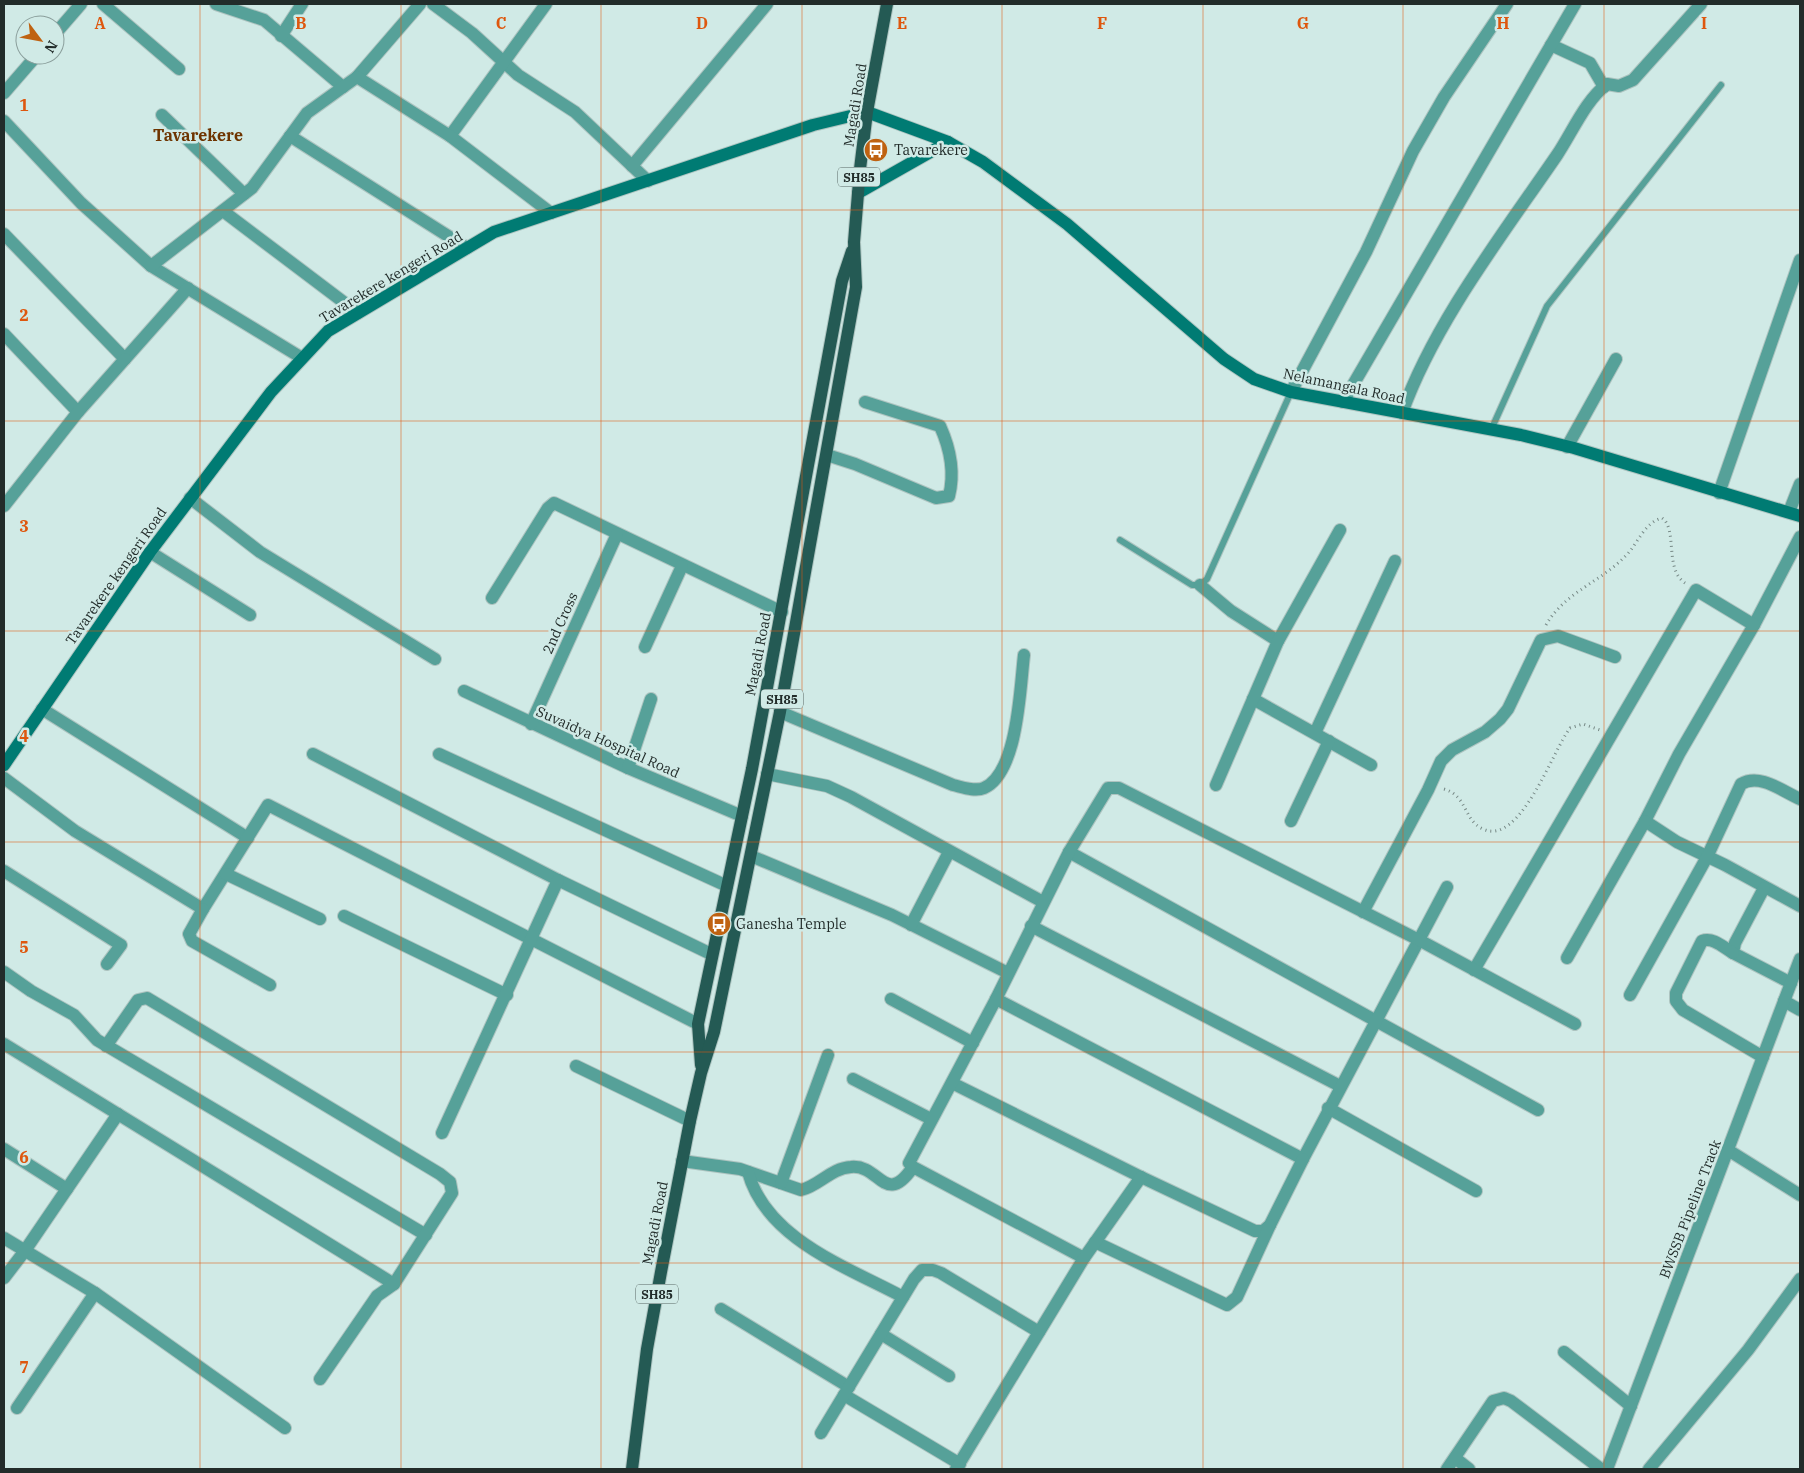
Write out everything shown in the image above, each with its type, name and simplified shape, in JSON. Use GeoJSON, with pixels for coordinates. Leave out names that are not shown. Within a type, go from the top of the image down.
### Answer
{"type":"FeatureCollection","features":[{"type":"Feature","properties":{"kind":"main road","name":"Magadi Road"},"geometry":{"type":"LineString","coordinates":[[632,1469],[647,1349],[682,1161],[701,1072],[714,1032],[751,856],[780,712],[843,364],[856,287],[854,242],[867,112],[887,4]]}},
{"type":"Feature","properties":{"kind":"main road","name":"Nelamangala Road"},"geometry":{"type":"LineString","coordinates":[[867,112],[948,142],[983,162],[1067,224],[1224,359],[1254,379],[1291,392],[1567,446],[1719,493],[1795,514]]}},
{"type":"Feature","properties":{"kind":"main road","name":"Tavarekere kengeri Road"},"geometry":{"type":"LineString","coordinates":[[4,765],[8,749],[42,709],[150,552],[190,498],[271,392],[328,331],[494,232],[813,125],[867,112]]}},
{"type":"Feature","properties":{"kind":"main road"},"geometry":{"type":"LineString","coordinates":[[858,192],[948,142]]}},
{"type":"Feature","properties":{"kind":"main road","name":"Magadi Road"},"geometry":{"type":"LineString","coordinates":[[701,1072],[698,1024],[711,954],[742,816],[782,612],[842,281],[854,242]]}},
{"type":"Feature","properties":{"kind":"main road"},"geometry":{"type":"LineString","coordinates":[[826,362],[843,364]]}},
{"type":"Feature","properties":{"kind":"street"},"geometry":{"type":"LineString","coordinates":[[65,22],[81,4]]}},
{"type":"Feature","properties":{"kind":"street"},"geometry":{"type":"LineString","coordinates":[[103,4],[179,69]]}},
{"type":"Feature","properties":{"kind":"street"},"geometry":{"type":"LineString","coordinates":[[216,4],[264,20],[343,87]]}},
{"type":"Feature","properties":{"kind":"street"},"geometry":{"type":"LineString","coordinates":[[282,36],[302,4]]}},
{"type":"Feature","properties":{"kind":"street"},"geometry":{"type":"LineString","coordinates":[[151,266],[252,188],[307,113],[357,77],[420,4]]}},
{"type":"Feature","properties":{"kind":"street"},"geometry":{"type":"LineString","coordinates":[[433,4],[472,33],[518,75],[575,112],[648,181]]}},
{"type":"Feature","properties":{"kind":"street"},"geometry":{"type":"LineString","coordinates":[[450,136],[546,4]]}},
{"type":"Feature","properties":{"kind":"street"},"geometry":{"type":"LineString","coordinates":[[632,166],[767,4]]}},
{"type":"Feature","properties":{"kind":"street"},"geometry":{"type":"LineString","coordinates":[[1291,392],[1366,252],[1413,151],[1444,97],[1507,4]]}},
{"type":"Feature","properties":{"kind":"street"},"geometry":{"type":"LineString","coordinates":[[1343,402],[1575,4]]}},
{"type":"Feature","properties":{"kind":"street"},"geometry":{"type":"LineString","coordinates":[[1402,413],[1413,383],[1435,342],[1485,261],[1568,139],[1595,93],[1607,84],[1619,86],[1633,80],[1701,4]]}},
{"type":"Feature","properties":{"kind":"street"},"geometry":{"type":"LineString","coordinates":[[1551,45],[1590,63],[1604,86]]}},
{"type":"Feature","properties":{"kind":"street"},"geometry":{"type":"LineString","coordinates":[[4,93],[28,65]]}},
{"type":"Feature","properties":{"kind":"street"},"geometry":{"type":"LineString","coordinates":[[357,77],[450,136],[551,213]]}},
{"type":"Feature","properties":{"kind":"street"},"geometry":{"type":"LineString","coordinates":[[162,115],[244,194]]}},
{"type":"Feature","properties":{"kind":"street"},"geometry":{"type":"LineString","coordinates":[[4,121],[81,203],[151,266],[302,358]]}},
{"type":"Feature","properties":{"kind":"street"},"geometry":{"type":"LineString","coordinates":[[290,136],[467,248]]}},
{"type":"Feature","properties":{"kind":"street"},"geometry":{"type":"LineString","coordinates":[[223,211],[358,313]]}},
{"type":"Feature","properties":{"kind":"street"},"geometry":{"type":"LineString","coordinates":[[4,234],[125,359]]}},
{"type":"Feature","properties":{"kind":"street"},"geometry":{"type":"LineString","coordinates":[[1719,493],[1800,260]]}},
{"type":"Feature","properties":{"kind":"street"},"geometry":{"type":"LineString","coordinates":[[4,506],[78,412],[188,288]]}},
{"type":"Feature","properties":{"kind":"street"},"geometry":{"type":"LineString","coordinates":[[4,334],[78,412]]}},
{"type":"Feature","properties":{"kind":"street"},"geometry":{"type":"LineString","coordinates":[[1567,446],[1616,359]]}},
{"type":"Feature","properties":{"kind":"street"},"geometry":{"type":"LineString","coordinates":[[827,455],[855,464],[936,498],[949,496],[953,480],[948,443],[940,426],[865,402]]}},
{"type":"Feature","properties":{"kind":"street"},"geometry":{"type":"LineString","coordinates":[[1795,514],[1800,484]]}},
{"type":"Feature","properties":{"kind":"street"},"geometry":{"type":"LineString","coordinates":[[190,498],[260,552],[435,659]]}},
{"type":"Feature","properties":{"kind":"street"},"geometry":{"type":"LineString","coordinates":[[492,598],[548,508],[554,503],[682,566],[782,612]]}},
{"type":"Feature","properties":{"kind":"street"},"geometry":{"type":"LineString","coordinates":[[1216,786],[1278,641],[1340,530]]}},
{"type":"Feature","properties":{"kind":"street","name":"2nd Cross"},"geometry":{"type":"LineString","coordinates":[[531,724],[617,534]]}},
{"type":"Feature","properties":{"kind":"street"},"geometry":{"type":"LineString","coordinates":[[1568,958],[1645,821],[1702,712],[1754,625],[1800,537]]}},
{"type":"Feature","properties":{"kind":"street"},"geometry":{"type":"LineString","coordinates":[[150,552],[250,615]]}},
{"type":"Feature","properties":{"kind":"street"},"geometry":{"type":"LineString","coordinates":[[1315,733],[1395,561]]}},
{"type":"Feature","properties":{"kind":"street"},"geometry":{"type":"LineString","coordinates":[[645,647],[682,566]]}},
{"type":"Feature","properties":{"kind":"street"},"geometry":{"type":"LineString","coordinates":[[1200,585],[1232,611],[1278,641]]}},
{"type":"Feature","properties":{"kind":"street"},"geometry":{"type":"LineString","coordinates":[[1474,970],[1696,590],[1754,625]]}},
{"type":"Feature","properties":{"kind":"street"},"geometry":{"type":"LineString","coordinates":[[1363,912],[1445,756],[1492,727],[1508,709],[1541,640],[1558,636],[1615,657]]}},
{"type":"Feature","properties":{"kind":"street"},"geometry":{"type":"LineString","coordinates":[[780,712],[954,785],[969,789],[984,788],[997,777],[1006,761],[1013,738],[1024,655]]}},
{"type":"Feature","properties":{"kind":"street","name":"Suvaidya Hospital Road"},"geometry":{"type":"LineString","coordinates":[[464,691],[628,768],[742,816]]}},
{"type":"Feature","properties":{"kind":"street"},"geometry":{"type":"LineString","coordinates":[[628,768],[651,699]]}},
{"type":"Feature","properties":{"kind":"street"},"geometry":{"type":"LineString","coordinates":[[1253,699],[1371,764]]}},
{"type":"Feature","properties":{"kind":"street"},"geometry":{"type":"LineString","coordinates":[[42,709],[248,838]]}},
{"type":"Feature","properties":{"kind":"street"},"geometry":{"type":"LineString","coordinates":[[1291,821],[1329,741]]}},
{"type":"Feature","properties":{"kind":"street"},"geometry":{"type":"LineString","coordinates":[[313,754],[558,880],[711,954]]}},
{"type":"Feature","properties":{"kind":"street"},"geometry":{"type":"LineString","coordinates":[[439,754],[727,886]]}},
{"type":"Feature","properties":{"kind":"street"},"geometry":{"type":"LineString","coordinates":[[767,774],[826,786],[851,797],[1043,902]]}},
{"type":"Feature","properties":{"kind":"street"},"geometry":{"type":"LineString","coordinates":[[4,778],[75,831],[203,909]]}},
{"type":"Feature","properties":{"kind":"street"},"geometry":{"type":"LineString","coordinates":[[1630,995],[1706,857],[1741,784],[1750,779],[1761,781],[1800,799]]}},
{"type":"Feature","properties":{"kind":"street"},"geometry":{"type":"LineString","coordinates":[[1084,1258],[913,1167],[910,1165],[910,1160],[996,999],[1069,852],[1104,793],[1113,786],[1419,940],[1575,1024]]}},
{"type":"Feature","properties":{"kind":"street"},"geometry":{"type":"LineString","coordinates":[[270,985],[192,942],[189,934],[268,805],[698,1024]]}},
{"type":"Feature","properties":{"kind":"street"},"geometry":{"type":"LineString","coordinates":[[1645,821],[1677,842],[1800,906]]}},
{"type":"Feature","properties":{"kind":"street"},"geometry":{"type":"LineString","coordinates":[[910,925],[949,852]]}},
{"type":"Feature","properties":{"kind":"street"},"geometry":{"type":"LineString","coordinates":[[1069,852],[1538,1110]]}},
{"type":"Feature","properties":{"kind":"street"},"geometry":{"type":"LineString","coordinates":[[751,856],[910,925],[1008,973]]}},
{"type":"Feature","properties":{"kind":"street"},"geometry":{"type":"LineString","coordinates":[[4,871],[121,945],[107,964]]}},
{"type":"Feature","properties":{"kind":"street"},"geometry":{"type":"LineString","coordinates":[[226,874],[320,919]]}},
{"type":"Feature","properties":{"kind":"street"},"geometry":{"type":"LineString","coordinates":[[442,1133],[507,995],[558,880]]}},
{"type":"Feature","properties":{"kind":"street"},"geometry":{"type":"LineString","coordinates":[[1095,1242],[1227,1305],[1237,1297],[1270,1225],[1328,1108],[1447,887]]}},
{"type":"Feature","properties":{"kind":"street"},"geometry":{"type":"LineString","coordinates":[[1732,953],[1735,943],[1764,888]]}},
{"type":"Feature","properties":{"kind":"street"},"geometry":{"type":"LineString","coordinates":[[344,916],[507,995]]}},
{"type":"Feature","properties":{"kind":"street"},"geometry":{"type":"LineString","coordinates":[[1031,926],[1340,1086]]}},
{"type":"Feature","properties":{"kind":"street"},"geometry":{"type":"LineString","coordinates":[[1764,1057],[1684,1010],[1676,1001],[1676,993],[1702,942],[1707,940],[1713,941],[1732,953],[1791,983]]}},
{"type":"Feature","properties":{"kind":"street","name":"BWSSB Pipeline Track"},"geometry":{"type":"LineString","coordinates":[[1607,1469],[1800,959]]}},
{"type":"Feature","properties":{"kind":"street"},"geometry":{"type":"LineString","coordinates":[[4,972],[31,991],[74,1015],[97,1040],[106,1046],[426,1235]]}},
{"type":"Feature","properties":{"kind":"street"},"geometry":{"type":"LineString","coordinates":[[106,1046],[138,1000],[147,998],[160,1003],[432,1168],[450,1182],[452,1193],[394,1284],[377,1296],[320,1379]]}},
{"type":"Feature","properties":{"kind":"street"},"geometry":{"type":"LineString","coordinates":[[891,999],[973,1042]]}},
{"type":"Feature","properties":{"kind":"street"},"geometry":{"type":"LineString","coordinates":[[996,999],[1303,1159]]}},
{"type":"Feature","properties":{"kind":"street"},"geometry":{"type":"LineString","coordinates":[[1784,1001],[1800,1010]]}},
{"type":"Feature","properties":{"kind":"street"},"geometry":{"type":"LineString","coordinates":[[4,1044],[394,1284]]}},
{"type":"Feature","properties":{"kind":"street"},"geometry":{"type":"LineString","coordinates":[[781,1183],[828,1055]]}},
{"type":"Feature","properties":{"kind":"street"},"geometry":{"type":"LineString","coordinates":[[576,1066],[690,1121]]}},
{"type":"Feature","properties":{"kind":"street"},"geometry":{"type":"LineString","coordinates":[[853,1079],[931,1120]]}},
{"type":"Feature","properties":{"kind":"street"},"geometry":{"type":"LineString","coordinates":[[952,1083],[1141,1178],[1245,1227],[1255,1231],[1263,1231],[1270,1225]]}},
{"type":"Feature","properties":{"kind":"street"},"geometry":{"type":"LineString","coordinates":[[1328,1108],[1476,1191]]}},
{"type":"Feature","properties":{"kind":"street"},"geometry":{"type":"LineString","coordinates":[[4,1278],[24,1252],[118,1114]]}},
{"type":"Feature","properties":{"kind":"street"},"geometry":{"type":"LineString","coordinates":[[4,1149],[67,1189]]}},
{"type":"Feature","properties":{"kind":"street"},"geometry":{"type":"LineString","coordinates":[[1728,1150],[1800,1195]]}},
{"type":"Feature","properties":{"kind":"street"},"geometry":{"type":"LineString","coordinates":[[682,1161],[748,1172],[801,1190],[808,1188],[837,1170],[850,1166],[858,1167],[891,1185],[898,1184],[904,1180],[913,1167]]}},
{"type":"Feature","properties":{"kind":"street"},"geometry":{"type":"LineString","coordinates":[[748,1172],[756,1196],[792,1236],[903,1296]]}},
{"type":"Feature","properties":{"kind":"street"},"geometry":{"type":"LineString","coordinates":[[721,1309],[958,1466],[1084,1258],[1141,1178]]}},
{"type":"Feature","properties":{"kind":"street"},"geometry":{"type":"LineString","coordinates":[[4,1238],[24,1252],[95,1293],[285,1428]]}},
{"type":"Feature","properties":{"kind":"street"},"geometry":{"type":"LineString","coordinates":[[820,1433],[919,1272],[933,1270],[1039,1332]]}},
{"type":"Feature","properties":{"kind":"street"},"geometry":{"type":"LineString","coordinates":[[1649,1469],[1748,1350],[1800,1279]]}},
{"type":"Feature","properties":{"kind":"street"},"geometry":{"type":"LineString","coordinates":[[17,1408],[95,1293]]}},
{"type":"Feature","properties":{"kind":"street"},"geometry":{"type":"LineString","coordinates":[[880,1334],[949,1376]]}},
{"type":"Feature","properties":{"kind":"street"},"geometry":{"type":"LineString","coordinates":[[1564,1352],[1631,1406]]}},
{"type":"Feature","properties":{"kind":"street"},"geometry":{"type":"LineString","coordinates":[[1447,1469],[1493,1401],[1504,1398],[1511,1400],[1601,1469]]}},
{"type":"Feature","properties":{"kind":"street"},"geometry":{"type":"LineString","coordinates":[[1455,1458],[1469,1469]]}},
{"type":"Feature","properties":{"kind":"lane"},"geometry":{"type":"LineString","coordinates":[[1490,430],[1547,306],[1721,85]]}},
{"type":"Feature","properties":{"kind":"lane"},"geometry":{"type":"LineString","coordinates":[[1120,540],[1183,581],[1192,585],[1200,585],[1212,571],[1291,392]]}},
{"type":"Feature","properties":{"kind":"path"},"geometry":{"type":"LineString","coordinates":[[1541,640],[1548,621],[1560,605],[1573,594],[1603,577],[1615,567],[1644,530],[1662,518],[1668,524],[1674,567],[1680,579],[1696,590]]}},
{"type":"Feature","properties":{"kind":"path"},"geometry":{"type":"LineString","coordinates":[[1428,790],[1442,788],[1458,795],[1471,818],[1480,828],[1492,831],[1510,826],[1522,811],[1570,728],[1583,724],[1612,733]]}},
{"type":"Feature","properties":{"kind":"place","name":"Tavarekere"},"geometry":{"type":"Point","coordinates":[876,150]}},
{"type":"Feature","properties":{"kind":"place","name":"Ganesha Temple"},"geometry":{"type":"Point","coordinates":[719,924]}},
{"type":"Feature","properties":{"kind":"district","name":"Tavarekere"},"geometry":{"type":"Point","coordinates":[198,135]}}]}
